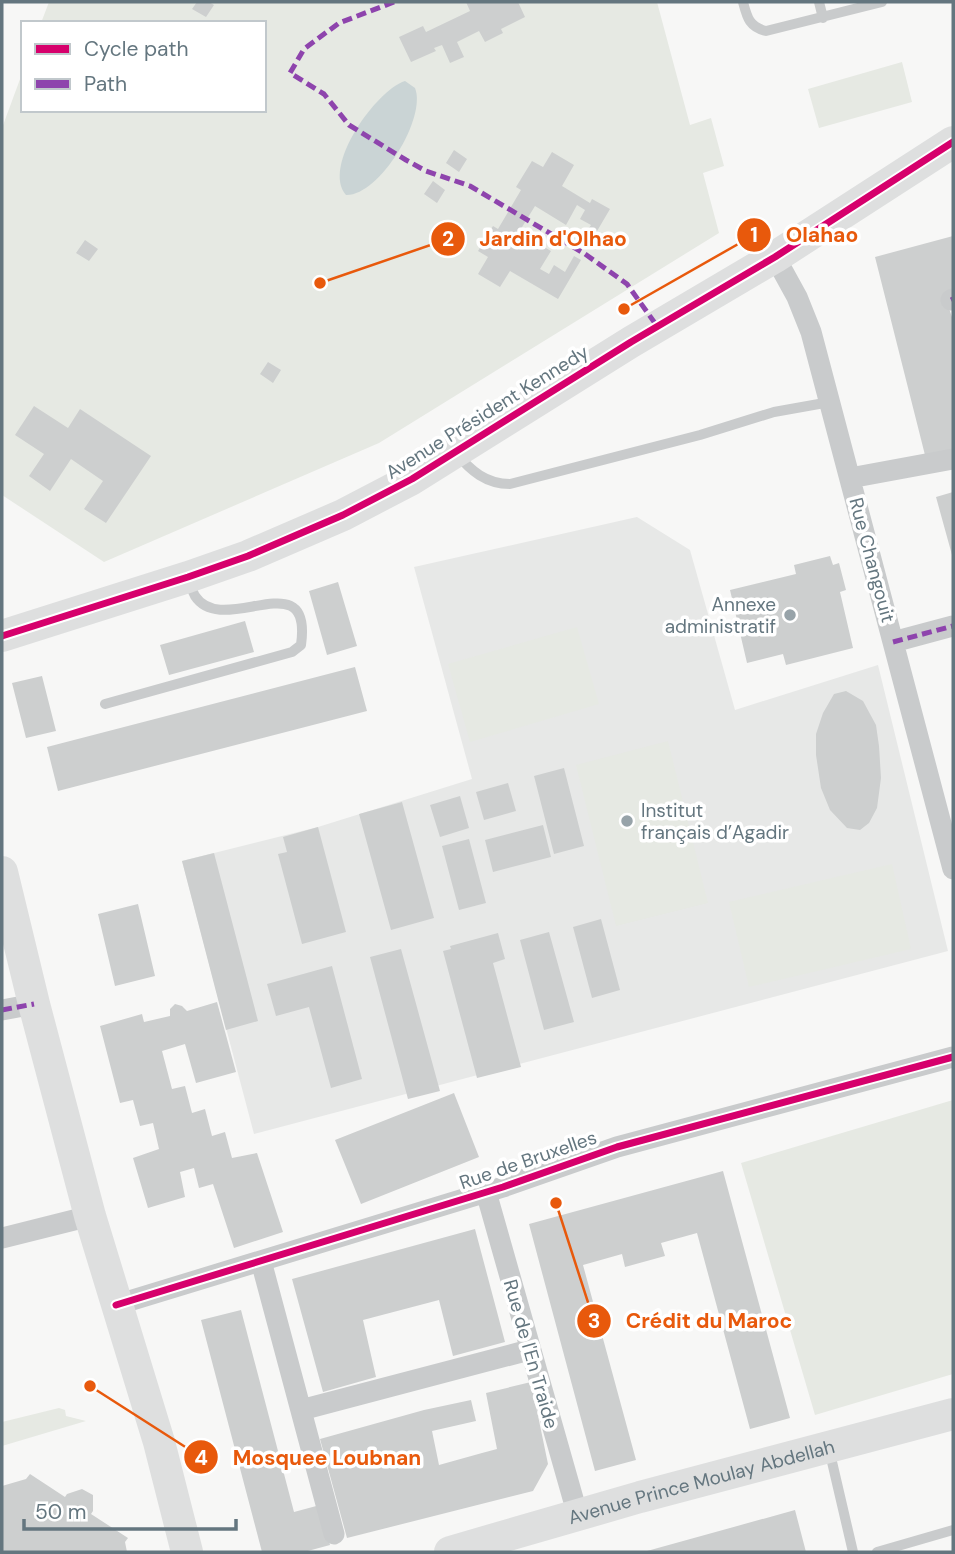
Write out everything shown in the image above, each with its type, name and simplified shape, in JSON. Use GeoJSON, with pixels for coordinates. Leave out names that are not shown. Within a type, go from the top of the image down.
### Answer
{"type":"FeatureCollection","features":[{"type":"Feature","properties":{"kind":"street","name":"Avenue Président Kennedy"},"geometry":{"type":"LineString","coordinates":[[2,636],[188,578],[248,556],[343,515],[412,478],[631,342],[775,257],[953,142]]}},
{"type":"Feature","properties":{"kind":"street","name":"Rue Changouit"},"geometry":{"type":"LineString","coordinates":[[775,257],[797,297],[811,332],[953,869]]}},
{"type":"Feature","properties":{"kind":"street"},"geometry":{"type":"LineString","coordinates":[[850,478],[953,459]]}},
{"type":"Feature","properties":{"kind":"street"},"geometry":{"type":"LineString","coordinates":[[893,642],[953,626]]}},
{"type":"Feature","properties":{"kind":"street"},"geometry":{"type":"LineString","coordinates":[[2,872],[90,1216],[159,1442],[187,1552]]}},
{"type":"Feature","properties":{"kind":"street"},"geometry":{"type":"LineString","coordinates":[[2,1010],[34,1004]]}},
{"type":"Feature","properties":{"kind":"street","name":"Rue de Bruxelles"},"geometry":{"type":"LineString","coordinates":[[116,1305],[486,1192],[617,1147],[953,1057]]}},
{"type":"Feature","properties":{"kind":"street","name":"Rue de l'En Traide"},"geometry":{"type":"LineString","coordinates":[[486,1192],[578,1516]]}},
{"type":"Feature","properties":{"kind":"street"},"geometry":{"type":"LineString","coordinates":[[2,1238],[90,1216]]}},
{"type":"Feature","properties":{"kind":"street"},"geometry":{"type":"LineString","coordinates":[[261,1261],[334,1534]]}},
{"type":"Feature","properties":{"kind":"street"},"geometry":{"type":"LineString","coordinates":[[301,1410],[529,1350]]}},
{"type":"Feature","properties":{"kind":"street","name":"Avenue Prince Moulay Abdellah"},"geometry":{"type":"LineString","coordinates":[[450,1552],[639,1497],[953,1414]]}},
{"type":"Feature","properties":{"kind":"lane"},"geometry":{"type":"LineString","coordinates":[[743,2],[748,20],[756,28],[766,31],[882,2]]}},
{"type":"Feature","properties":{"kind":"lane"},"geometry":{"type":"LineString","coordinates":[[819,2],[823,18]]}},
{"type":"Feature","properties":{"kind":"lane"},"geometry":{"type":"LineString","coordinates":[[454,451],[489,483],[510,484],[700,435],[774,412],[830,402]]}},
{"type":"Feature","properties":{"kind":"lane"},"geometry":{"type":"LineString","coordinates":[[105,704],[292,652],[302,645],[301,618],[285,603],[275,601],[223,611],[195,597],[188,578]]}},
{"type":"Feature","properties":{"kind":"lane"},"geometry":{"type":"LineString","coordinates":[[829,1446],[853,1552]]}},
{"type":"Feature","properties":{"kind":"lane"},"geometry":{"type":"LineString","coordinates":[[877,1552],[953,1530]]}},
{"type":"Feature","properties":{"kind":"shaded area"},"geometry":{"type":"Polygon","coordinates":[[[49,2],[657,2],[690,125],[711,118],[724,166],[703,173],[719,233],[379,443],[104,562],[2,495],[2,128],[21,76],[21,112],[266,112],[266,21],[42,21],[49,2]]]}},
{"type":"Feature","properties":{"kind":"shaded area"},"geometry":{"type":"Polygon","coordinates":[[[902,62],[912,102],[819,128],[808,89],[902,62]]]}},
{"type":"Feature","properties":{"kind":"shaded area"},"geometry":{"type":"Polygon","coordinates":[[[405,81],[415,88],[417,101],[407,135],[397,153],[372,183],[359,192],[346,195],[340,182],[341,167],[355,131],[380,99],[393,87],[405,81]]]}},
{"type":"Feature","properties":{"kind":"shaded area","name":"Institut français d’Agadir"},"geometry":{"type":"Polygon","coordinates":[[[637,517],[690,550],[735,710],[878,665],[948,951],[254,1134],[182,861],[318,827],[472,779],[414,567],[637,517]]]}},
{"type":"Feature","properties":{"kind":"shaded area"},"geometry":{"type":"Polygon","coordinates":[[[577,627],[599,704],[470,742],[448,664],[577,627]]]}},
{"type":"Feature","properties":{"kind":"shaded area"},"geometry":{"type":"Polygon","coordinates":[[[668,741],[708,903],[616,926],[576,765],[668,741]]]}},
{"type":"Feature","properties":{"kind":"shaded area"},"geometry":{"type":"Polygon","coordinates":[[[892,864],[911,949],[749,987],[729,902],[892,864]]]}},
{"type":"Feature","properties":{"kind":"shaded area"},"geometry":{"type":"Polygon","coordinates":[[[953,1100],[953,1374],[815,1415],[741,1163],[953,1100]]]}},
{"type":"Feature","properties":{"kind":"shaded area"},"geometry":{"type":"Polygon","coordinates":[[[59,1408],[65,1410],[66,1416],[86,1421],[2,1446],[2,1422],[59,1408]]]}},
{"type":"Feature","properties":{"kind":"building"},"geometry":{"type":"Polygon","coordinates":[[[197,2],[214,5],[206,17],[192,9],[197,2]]]}},
{"type":"Feature","properties":{"kind":"building"},"geometry":{"type":"Polygon","coordinates":[[[466,2],[518,2],[525,17],[501,29],[503,33],[485,42],[479,31],[457,42],[464,57],[450,63],[442,45],[434,48],[436,51],[411,62],[399,37],[423,26],[426,32],[470,11],[466,2]]]}},
{"type":"Feature","properties":{"kind":"building"},"geometry":{"type":"Polygon","coordinates":[[[454,150],[467,159],[459,172],[446,163],[454,150]]]}},
{"type":"Feature","properties":{"kind":"building"},"geometry":{"type":"Polygon","coordinates":[[[552,152],[574,165],[562,186],[590,203],[592,199],[610,209],[590,243],[582,239],[591,225],[580,219],[585,210],[577,205],[566,225],[535,206],[519,232],[551,251],[540,269],[549,274],[554,265],[565,272],[574,256],[581,260],[558,299],[510,271],[500,287],[478,274],[488,257],[478,251],[493,226],[498,229],[521,190],[516,187],[532,161],[543,167],[552,152]]]}},
{"type":"Feature","properties":{"kind":"building"},"geometry":{"type":"Polygon","coordinates":[[[433,181],[445,190],[437,203],[424,194],[433,181]]]}},
{"type":"Feature","properties":{"kind":"building"},"geometry":{"type":"Polygon","coordinates":[[[953,236],[953,295],[945,297],[953,320],[953,456],[927,463],[875,257],[953,236]]]}},
{"type":"Feature","properties":{"kind":"building"},"geometry":{"type":"Polygon","coordinates":[[[85,240],[98,249],[89,261],[76,253],[85,240]]]}},
{"type":"Feature","properties":{"kind":"building"},"geometry":{"type":"Polygon","coordinates":[[[268,362],[281,370],[273,383],[260,374],[268,362]]]}},
{"type":"Feature","properties":{"kind":"building"},"geometry":{"type":"Polygon","coordinates":[[[34,406],[68,428],[80,409],[151,456],[106,523],[84,509],[103,481],[71,459],[50,491],[29,476],[44,454],[15,435],[34,406]]]}},
{"type":"Feature","properties":{"kind":"building"},"geometry":{"type":"Polygon","coordinates":[[[953,492],[953,555],[952,555],[936,497],[953,492]]]}},
{"type":"Feature","properties":{"kind":"building","name":"Annexe administratif"},"geometry":{"type":"Polygon","coordinates":[[[830,556],[833,565],[839,563],[846,590],[840,592],[853,648],[786,665],[783,654],[747,663],[730,590],[796,574],[794,565],[830,556]]]}},
{"type":"Feature","properties":{"kind":"building"},"geometry":{"type":"Polygon","coordinates":[[[338,582],[357,646],[327,655],[309,591],[338,582]]]}},
{"type":"Feature","properties":{"kind":"building"},"geometry":{"type":"Polygon","coordinates":[[[245,621],[254,652],[169,675],[160,645],[245,621]]]}},
{"type":"Feature","properties":{"kind":"building"},"geometry":{"type":"Polygon","coordinates":[[[355,667],[367,711],[58,791],[47,747],[355,667]]]}},
{"type":"Feature","properties":{"kind":"building"},"geometry":{"type":"Polygon","coordinates":[[[42,676],[56,731],[26,738],[12,683],[42,676]]]}},
{"type":"Feature","properties":{"kind":"building"},"geometry":{"type":"Polygon","coordinates":[[[846,691],[863,701],[876,725],[879,746],[881,778],[877,808],[869,823],[860,830],[847,828],[830,810],[821,788],[816,755],[816,734],[823,713],[834,694],[846,691]]]}},
{"type":"Feature","properties":{"kind":"building"},"geometry":{"type":"Polygon","coordinates":[[[564,768],[584,846],[554,854],[534,776],[564,768]]]}},
{"type":"Feature","properties":{"kind":"building"},"geometry":{"type":"Polygon","coordinates":[[[508,783],[516,811],[484,820],[476,792],[508,783]]]}},
{"type":"Feature","properties":{"kind":"building"},"geometry":{"type":"Polygon","coordinates":[[[460,796],[469,828],[440,837],[430,805],[460,796]]]}},
{"type":"Feature","properties":{"kind":"building"},"geometry":{"type":"Polygon","coordinates":[[[402,802],[434,918],[391,930],[359,814],[402,802]]]}},
{"type":"Feature","properties":{"kind":"building"},"geometry":{"type":"Polygon","coordinates":[[[543,825],[551,857],[493,872],[485,840],[543,825]]]}},
{"type":"Feature","properties":{"kind":"building"},"geometry":{"type":"Polygon","coordinates":[[[318,827],[346,932],[302,944],[278,854],[287,852],[283,837],[318,827]]]}},
{"type":"Feature","properties":{"kind":"building"},"geometry":{"type":"Polygon","coordinates":[[[469,839],[486,903],[459,910],[442,846],[469,839]]]}},
{"type":"Feature","properties":{"kind":"building"},"geometry":{"type":"Polygon","coordinates":[[[214,853],[258,1021],[226,1030],[182,861],[214,853]]]}},
{"type":"Feature","properties":{"kind":"building"},"geometry":{"type":"Polygon","coordinates":[[[138,904],[155,976],[115,986],[98,914],[138,904]]]}},
{"type":"Feature","properties":{"kind":"building"},"geometry":{"type":"Polygon","coordinates":[[[601,919],[620,990],[592,998],[573,927],[601,919]]]}},
{"type":"Feature","properties":{"kind":"building"},"geometry":{"type":"Polygon","coordinates":[[[549,932],[574,1022],[544,1030],[520,940],[549,932]]]}},
{"type":"Feature","properties":{"kind":"building"},"geometry":{"type":"Polygon","coordinates":[[[498,933],[505,959],[493,963],[521,1067],[477,1078],[443,951],[451,949],[450,946],[498,933]]]}},
{"type":"Feature","properties":{"kind":"building"},"geometry":{"type":"Polygon","coordinates":[[[401,949],[440,1091],[408,1099],[370,957],[401,949]]]}},
{"type":"Feature","properties":{"kind":"building"},"geometry":{"type":"Polygon","coordinates":[[[332,966],[362,1079],[331,1088],[309,1007],[276,1016],[267,984],[332,966]]]}},
{"type":"Feature","properties":{"kind":"building"},"geometry":{"type":"Polygon","coordinates":[[[217,1002],[236,1072],[196,1083],[185,1044],[162,1051],[172,1089],[185,1086],[192,1113],[205,1109],[212,1136],[225,1132],[232,1158],[257,1153],[283,1232],[234,1248],[213,1184],[199,1188],[194,1168],[180,1172],[185,1197],[148,1208],[133,1158],[159,1149],[153,1123],[140,1126],[133,1100],[120,1103],[100,1026],[142,1014],[144,1022],[170,1016],[170,1009],[175,1004],[187,1011],[217,1002]]]}},
{"type":"Feature","properties":{"kind":"building"},"geometry":{"type":"Polygon","coordinates":[[[454,1093],[479,1157],[361,1204],[335,1140],[454,1093]]]}},
{"type":"Feature","properties":{"kind":"building"},"geometry":{"type":"Polygon","coordinates":[[[723,1171],[790,1418],[750,1429],[697,1233],[661,1243],[665,1256],[625,1267],[622,1254],[583,1265],[636,1460],[595,1471],[529,1224],[723,1171]]]}},
{"type":"Feature","properties":{"kind":"building"},"geometry":{"type":"Polygon","coordinates":[[[475,1229],[505,1342],[453,1356],[439,1300],[363,1320],[376,1377],[323,1392],[292,1279],[475,1229]]]}},
{"type":"Feature","properties":{"kind":"building"},"geometry":{"type":"Polygon","coordinates":[[[241,1310],[294,1512],[320,1505],[330,1545],[304,1552],[262,1552],[201,1320],[241,1310]]]}},
{"type":"Feature","properties":{"kind":"building"},"geometry":{"type":"Polygon","coordinates":[[[531,1382],[548,1464],[533,1491],[347,1538],[320,1439],[471,1400],[476,1421],[432,1431],[439,1465],[497,1449],[486,1393],[531,1382]]]}},
{"type":"Feature","properties":{"kind":"building"},"geometry":{"type":"Polygon","coordinates":[[[30,1474],[65,1497],[82,1489],[93,1495],[91,1514],[128,1538],[125,1542],[127,1552],[2,1552],[2,1486],[26,1479],[30,1474]]]}},
{"type":"Feature","properties":{"kind":"building"},"geometry":{"type":"Polygon","coordinates":[[[795,1510],[806,1552],[647,1552],[647,1551],[795,1510]]]}},
{"type":"Feature","properties":{"kind":"marked path"},"geometry":{"type":"LineString","coordinates":[[394,2],[339,23],[304,49],[290,73],[324,94],[349,125],[406,160],[426,171],[470,186],[585,254],[627,284],[657,326]]}},
{"type":"Feature","properties":{"kind":"marked path"},"geometry":{"type":"LineString","coordinates":[[893,642],[953,626]]}},
{"type":"Feature","properties":{"kind":"marked path"},"geometry":{"type":"LineString","coordinates":[[2,1010],[34,1004]]}},
{"type":"Feature","properties":{"kind":"cycle path"},"geometry":{"type":"LineString","coordinates":[[2,636],[248,556],[343,515],[412,479],[631,342],[775,257],[953,142]]}},
{"type":"Feature","properties":{"kind":"cycle path"},"geometry":{"type":"LineString","coordinates":[[116,1305],[503,1187],[617,1147],[953,1057]]}},
{"type":"Feature","properties":{"kind":"place","name":"Jardin d'Olhao"},"geometry":{"type":"Point","coordinates":[320,283]}},
{"type":"Feature","properties":{"kind":"place","name":"Olahao"},"geometry":{"type":"Point","coordinates":[624,309]}},
{"type":"Feature","properties":{"kind":"place","name":"Annexe administratif"},"geometry":{"type":"Point","coordinates":[790,615]}},
{"type":"Feature","properties":{"kind":"place","name":"Institut français d’Agadir"},"geometry":{"type":"Point","coordinates":[627,821]}},
{"type":"Feature","properties":{"kind":"place","name":"Crédit du Maroc"},"geometry":{"type":"Point","coordinates":[556,1203]}},
{"type":"Feature","properties":{"kind":"place","name":"Mosquee Loubnan"},"geometry":{"type":"Point","coordinates":[90,1386]}}]}
